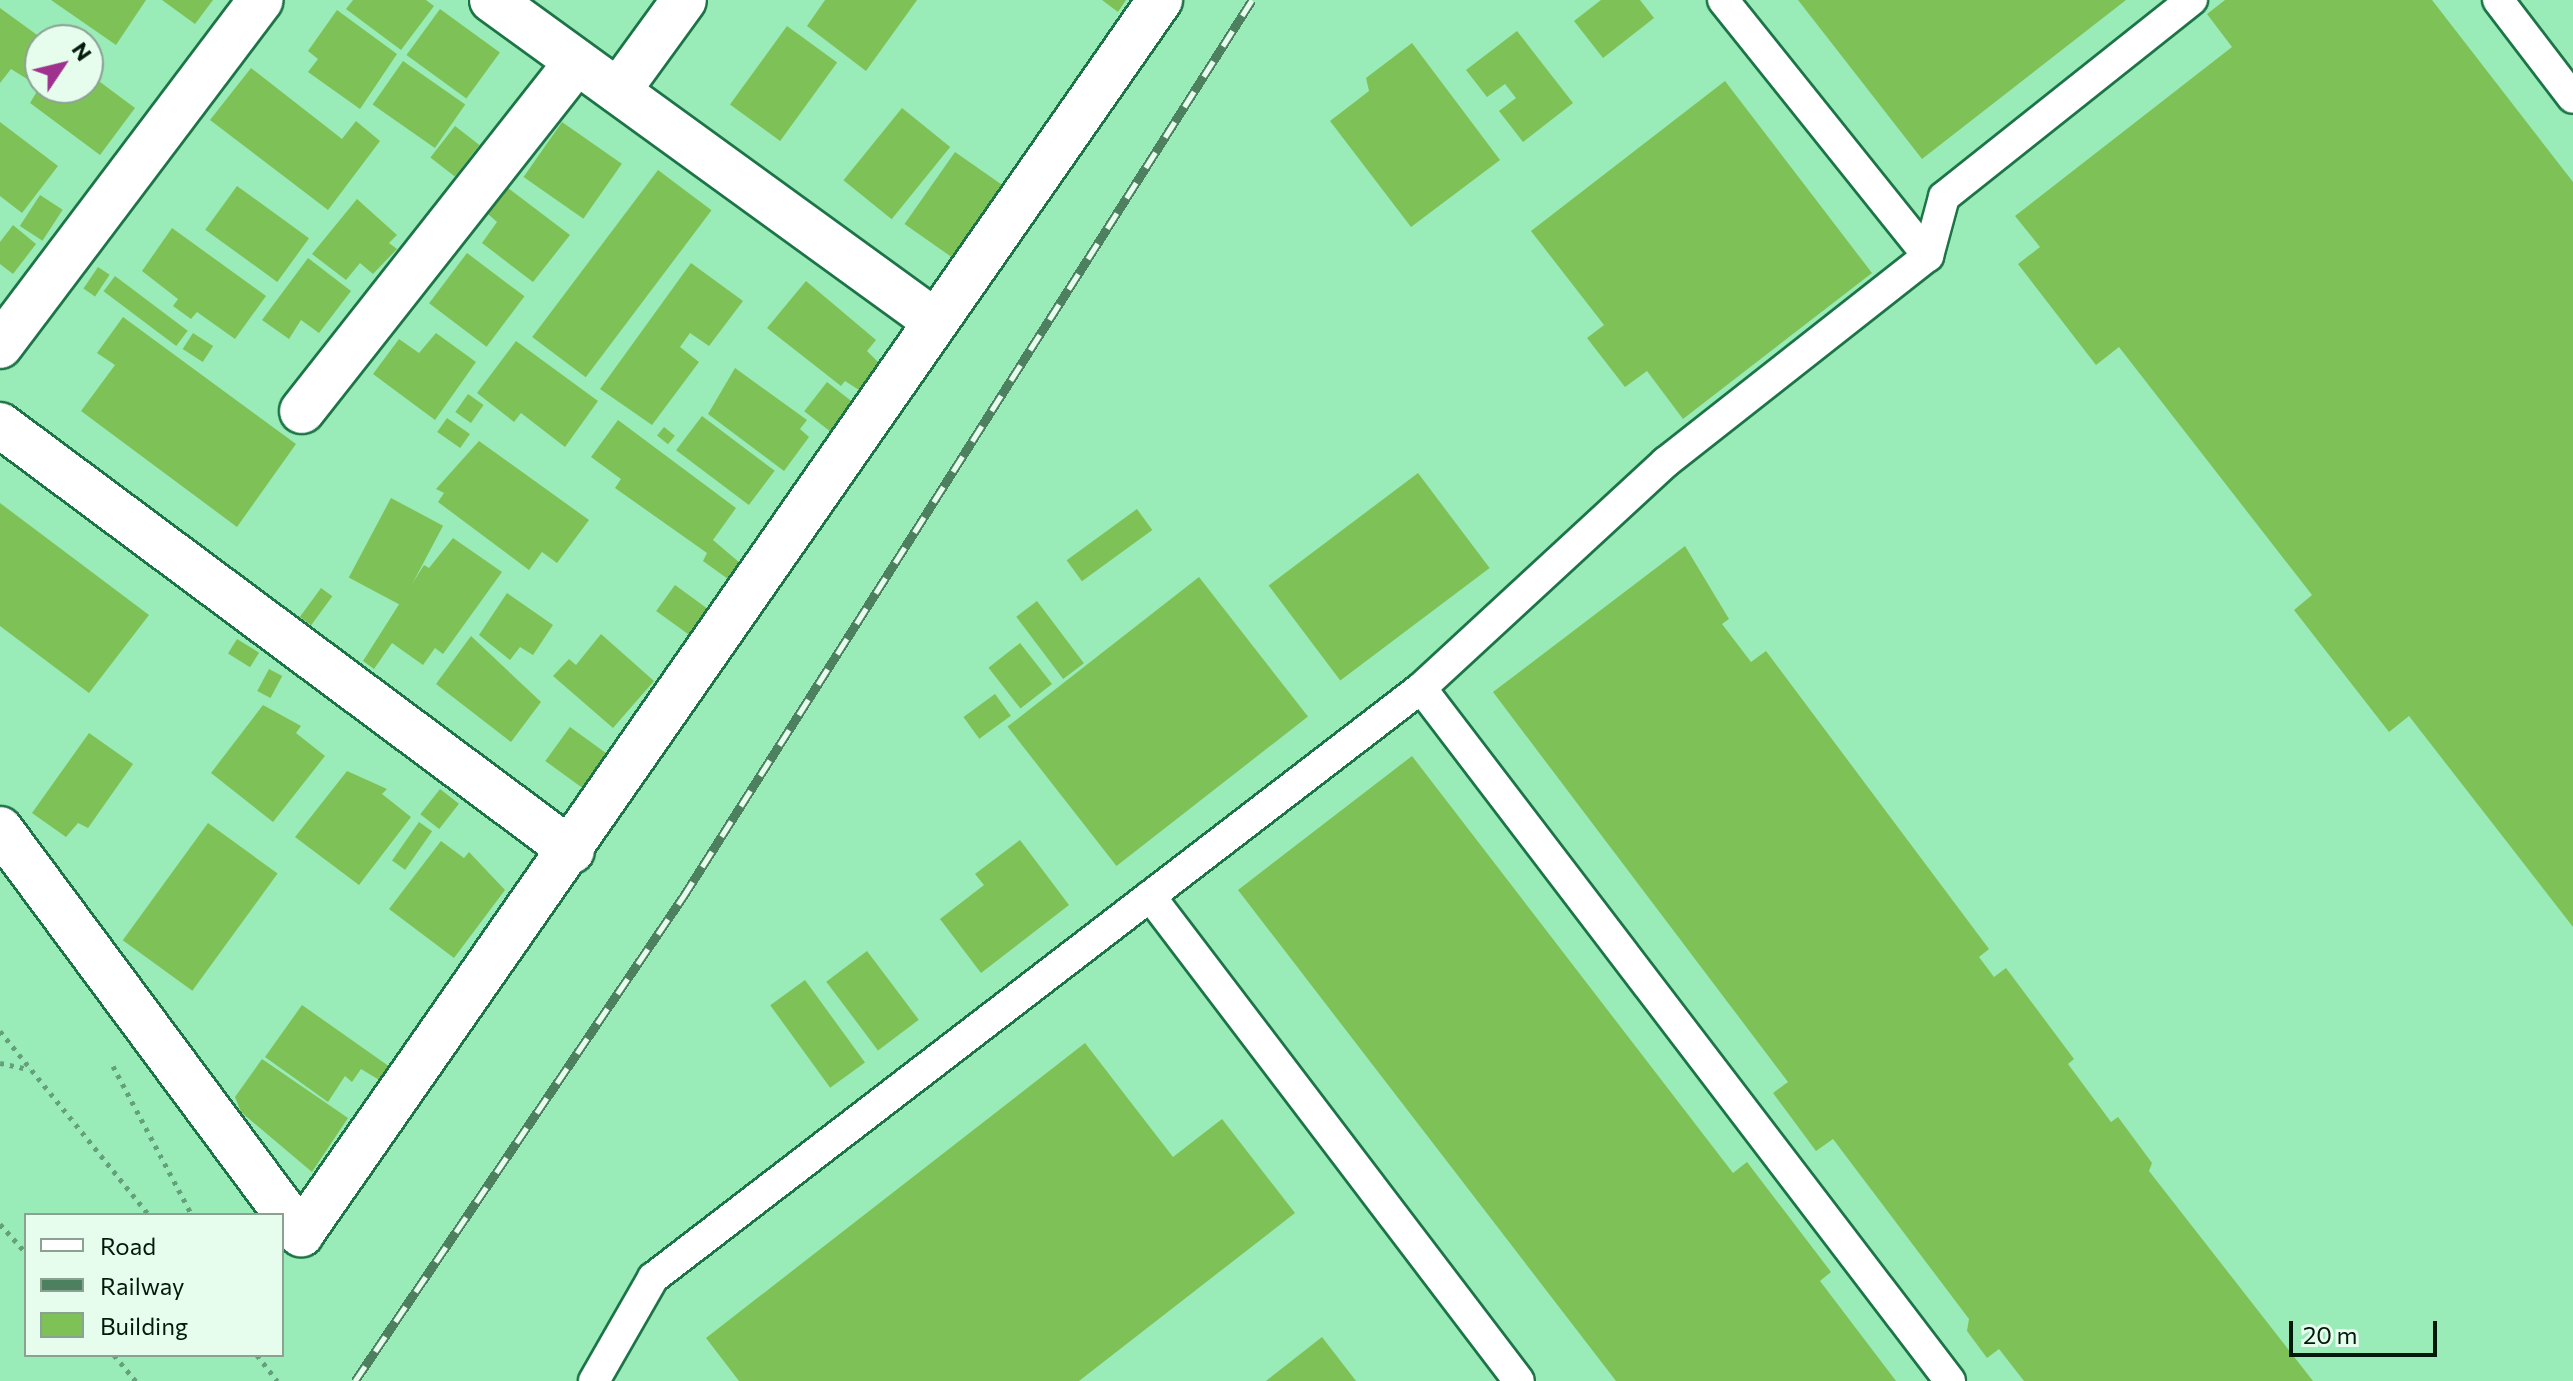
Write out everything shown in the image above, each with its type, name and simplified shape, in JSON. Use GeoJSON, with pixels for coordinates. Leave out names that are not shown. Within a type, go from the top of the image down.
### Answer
{"type":"FeatureCollection","features":[{"type":"Feature","properties":{"kind":"street"},"geometry":{"type":"LineString","coordinates":[[0,346],[261,0]]}},
{"type":"Feature","properties":{"kind":"street"},"geometry":{"type":"LineString","coordinates":[[492,0],[936,322]]}},
{"type":"Feature","properties":{"kind":"street"},"geometry":{"type":"LineString","coordinates":[[618,91],[684,0]]}},
{"type":"Feature","properties":{"kind":"street"},"geometry":{"type":"LineString","coordinates":[[0,829],[301,1234],[572,851],[1160,0]]}},
{"type":"Feature","properties":{"kind":"street"},"geometry":{"type":"LineString","coordinates":[[302,411],[577,62]]}},
{"type":"Feature","properties":{"kind":"street"},"geometry":{"type":"LineString","coordinates":[[0,425],[572,851]]}},
{"type":"Feature","properties":{"kind":"lane"},"geometry":{"type":"LineString","coordinates":[[1723,0],[1928,256]]}},
{"type":"Feature","properties":{"kind":"lane"},"geometry":{"type":"LineString","coordinates":[[594,1381],[653,1278],[1421,688],[1666,462],[1928,256],[1944,197],[2192,0]]}},
{"type":"Feature","properties":{"kind":"lane"},"geometry":{"type":"LineString","coordinates":[[2498,0],[2573,98]]}},
{"type":"Feature","properties":{"kind":"lane"},"geometry":{"type":"LineString","coordinates":[[1421,688],[1950,1381]]}},
{"type":"Feature","properties":{"kind":"lane"},"geometry":{"type":"LineString","coordinates":[[1150,896],[1519,1381]]}},
{"type":"Feature","properties":{"kind":"path"},"geometry":{"type":"LineString","coordinates":[[0,1031],[147,1213]]}},
{"type":"Feature","properties":{"kind":"path"},"geometry":{"type":"LineString","coordinates":[[0,1063],[29,1069]]}},
{"type":"Feature","properties":{"kind":"path"},"geometry":{"type":"LineString","coordinates":[[0,1224],[24,1251]]}},
{"type":"Feature","properties":{"kind":"path"},"geometry":{"type":"LineString","coordinates":[[116,1357],[136,1381]]}},
{"type":"Feature","properties":{"kind":"path"},"geometry":{"type":"LineString","coordinates":[[259,1357],[277,1381]]}},
{"type":"Feature","properties":{"kind":"building"},"geometry":{"type":"Polygon","coordinates":[[[51,0],[146,0],[116,45],[104,37],[104,24],[86,24],[51,0]]]}},
{"type":"Feature","properties":{"kind":"building"},"geometry":{"type":"Polygon","coordinates":[[[162,0],[213,0],[195,24],[162,0]]]}},
{"type":"Feature","properties":{"kind":"building"},"geometry":{"type":"Polygon","coordinates":[[[353,0],[426,0],[434,6],[401,50],[346,9],[353,0]]]}},
{"type":"Feature","properties":{"kind":"building"},"geometry":{"type":"Polygon","coordinates":[[[825,0],[917,0],[866,71],[807,26],[825,0]]]}},
{"type":"Feature","properties":{"kind":"building"},"geometry":{"type":"Polygon","coordinates":[[[1102,0],[1126,0],[1118,12],[1102,0]]]}},
{"type":"Feature","properties":{"kind":"building"},"geometry":{"type":"Polygon","coordinates":[[[1601,0],[1640,0],[1654,18],[1603,58],[1574,21],[1601,0]]]}},
{"type":"Feature","properties":{"kind":"building"},"geometry":{"type":"Polygon","coordinates":[[[1798,0],[2126,0],[1922,159],[1798,0]]]}},
{"type":"Feature","properties":{"kind":"building"},"geometry":{"type":"Polygon","coordinates":[[[2225,0],[2432,0],[2573,182],[2573,927],[2409,716],[2389,732],[2294,610],[2312,595],[2119,347],[2096,365],[2018,264],[2040,247],[2015,216],[2232,47],[2207,14],[2225,0]]]}},
{"type":"Feature","properties":{"kind":"building"},"geometry":{"type":"Polygon","coordinates":[[[0,8],[24,25],[24,77],[11,69],[0,83],[0,8]]]}},
{"type":"Feature","properties":{"kind":"building"},"geometry":{"type":"Polygon","coordinates":[[[440,9],[500,52],[466,99],[406,55],[440,9]]]}},
{"type":"Feature","properties":{"kind":"building"},"geometry":{"type":"Polygon","coordinates":[[[337,10],[397,54],[360,109],[308,72],[318,59],[308,51],[337,10]]]}},
{"type":"Feature","properties":{"kind":"building"},"geometry":{"type":"Polygon","coordinates":[[[787,26],[837,62],[780,141],[730,104],[787,26]]]}},
{"type":"Feature","properties":{"kind":"building"},"geometry":{"type":"Polygon","coordinates":[[[1517,31],[1573,103],[1523,142],[1499,111],[1516,98],[1505,84],[1487,97],[1466,70],[1517,31]]]}},
{"type":"Feature","properties":{"kind":"building"},"geometry":{"type":"Polygon","coordinates":[[[1412,43],[1500,160],[1411,227],[1330,121],[1369,91],[1366,78],[1412,43]]]}},
{"type":"Feature","properties":{"kind":"building"},"geometry":{"type":"Polygon","coordinates":[[[403,61],[465,105],[435,148],[373,104],[403,61]]]}},
{"type":"Feature","properties":{"kind":"building"},"geometry":{"type":"Polygon","coordinates":[[[251,68],[342,139],[356,121],[380,141],[328,210],[210,120],[251,68]]]}},
{"type":"Feature","properties":{"kind":"building"},"geometry":{"type":"Polygon","coordinates":[[[1725,81],[1872,273],[1683,419],[1647,371],[1625,387],[1587,338],[1604,325],[1531,231],[1725,81]]]}},
{"type":"Feature","properties":{"kind":"building"},"geometry":{"type":"Polygon","coordinates":[[[104,85],[135,108],[100,155],[31,104],[104,104],[104,85]]]}},
{"type":"Feature","properties":{"kind":"building"},"geometry":{"type":"Polygon","coordinates":[[[902,108],[950,147],[892,219],[843,180],[902,108]]]}},
{"type":"Feature","properties":{"kind":"building"},"geometry":{"type":"Polygon","coordinates":[[[0,122],[58,166],[22,213],[0,196],[0,122]]]}},
{"type":"Feature","properties":{"kind":"building"},"geometry":{"type":"Polygon","coordinates":[[[562,122],[622,164],[583,219],[524,177],[562,122]]]}},
{"type":"Feature","properties":{"kind":"building"},"geometry":{"type":"Polygon","coordinates":[[[455,126],[479,145],[455,177],[430,158],[455,126]]]}},
{"type":"Feature","properties":{"kind":"building"},"geometry":{"type":"Polygon","coordinates":[[[955,152],[1003,186],[953,258],[905,224],[955,152]]]}},
{"type":"Feature","properties":{"kind":"building"},"geometry":{"type":"Polygon","coordinates":[[[658,170],[712,210],[586,377],[532,337],[658,170]]]}},
{"type":"Feature","properties":{"kind":"building"},"geometry":{"type":"Polygon","coordinates":[[[237,186],[309,238],[277,282],[205,230],[237,186]]]}},
{"type":"Feature","properties":{"kind":"building"},"geometry":{"type":"Polygon","coordinates":[[[508,188],[570,235],[533,282],[482,243],[497,222],[488,214],[508,188]]]}},
{"type":"Feature","properties":{"kind":"building"},"geometry":{"type":"Polygon","coordinates":[[[40,195],[63,210],[42,241],[20,226],[40,195]]]}},
{"type":"Feature","properties":{"kind":"building"},"geometry":{"type":"Polygon","coordinates":[[[357,199],[397,235],[389,243],[397,249],[373,274],[360,263],[346,280],[312,254],[357,199]]]}},
{"type":"Feature","properties":{"kind":"building"},"geometry":{"type":"Polygon","coordinates":[[[13,225],[36,244],[13,274],[0,264],[0,242],[13,225]]]}},
{"type":"Feature","properties":{"kind":"building"},"geometry":{"type":"Polygon","coordinates":[[[172,228],[266,296],[235,339],[197,312],[191,319],[173,306],[178,299],[142,271],[172,228]]]}},
{"type":"Feature","properties":{"kind":"building"},"geometry":{"type":"Polygon","coordinates":[[[467,253],[525,296],[487,347],[429,303],[467,253]]]}},
{"type":"Feature","properties":{"kind":"building"},"geometry":{"type":"Polygon","coordinates":[[[308,258],[351,291],[319,333],[301,320],[289,339],[262,320],[308,258]]]}},
{"type":"Feature","properties":{"kind":"building"},"geometry":{"type":"Polygon","coordinates":[[[691,263],[743,301],[709,346],[690,333],[680,347],[699,362],[652,425],[600,389],[691,263]]]}},
{"type":"Feature","properties":{"kind":"building"},"geometry":{"type":"Polygon","coordinates":[[[98,267],[110,275],[95,296],[83,289],[98,267]]]}},
{"type":"Feature","properties":{"kind":"building"},"geometry":{"type":"Polygon","coordinates":[[[115,276],[188,331],[176,346],[104,291],[115,276]]]}},
{"type":"Feature","properties":{"kind":"building"},"geometry":{"type":"Polygon","coordinates":[[[806,281],[876,340],[867,351],[880,364],[859,390],[845,381],[841,386],[767,328],[806,281]]]}},
{"type":"Feature","properties":{"kind":"building"},"geometry":{"type":"Polygon","coordinates":[[[123,317],[296,444],[237,527],[81,411],[115,365],[97,353],[123,317]]]}},
{"type":"Feature","properties":{"kind":"building"},"geometry":{"type":"Polygon","coordinates":[[[193,333],[213,346],[203,362],[183,349],[193,333]]]}},
{"type":"Feature","properties":{"kind":"building"},"geometry":{"type":"Polygon","coordinates":[[[436,333],[476,362],[435,420],[373,374],[399,339],[419,353],[436,333]]]}},
{"type":"Feature","properties":{"kind":"building"},"geometry":{"type":"Polygon","coordinates":[[[516,341],[598,401],[565,447],[521,413],[514,422],[477,393],[516,341]]]}},
{"type":"Feature","properties":{"kind":"building"},"geometry":{"type":"Polygon","coordinates":[[[735,368],[807,420],[800,429],[809,437],[784,471],[708,414],[735,368]]]}},
{"type":"Feature","properties":{"kind":"building"},"geometry":{"type":"Polygon","coordinates":[[[827,382],[855,404],[833,433],[804,411],[827,382]]]}},
{"type":"Feature","properties":{"kind":"building"},"geometry":{"type":"Polygon","coordinates":[[[468,394],[484,405],[471,423],[455,412],[468,394]]]}},
{"type":"Feature","properties":{"kind":"building"},"geometry":{"type":"Polygon","coordinates":[[[702,416],[775,471],[749,505],[676,450],[702,416]]]}},
{"type":"Feature","properties":{"kind":"building"},"geometry":{"type":"Polygon","coordinates":[[[447,418],[470,434],[460,448],[437,432],[447,418]]]}},
{"type":"Feature","properties":{"kind":"building"},"geometry":{"type":"Polygon","coordinates":[[[618,420],[736,508],[713,540],[740,563],[728,579],[703,561],[707,553],[615,488],[621,479],[591,457],[618,420]]]}},
{"type":"Feature","properties":{"kind":"building"},"geometry":{"type":"Polygon","coordinates":[[[664,427],[675,436],[668,444],[657,436],[664,427]]]}},
{"type":"Feature","properties":{"kind":"building"},"geometry":{"type":"Polygon","coordinates":[[[479,441],[589,520],[557,563],[542,552],[529,570],[438,502],[444,493],[436,489],[479,441]]]}},
{"type":"Feature","properties":{"kind":"building"},"geometry":{"type":"Polygon","coordinates":[[[1418,473],[1490,568],[1340,681],[1269,586],[1418,473]]]}},
{"type":"Feature","properties":{"kind":"building"},"geometry":{"type":"Polygon","coordinates":[[[391,498],[443,526],[401,605],[349,577],[391,498]]]}},
{"type":"Feature","properties":{"kind":"building"},"geometry":{"type":"Polygon","coordinates":[[[0,503],[149,615],[89,693],[0,626],[0,503]]]}},
{"type":"Feature","properties":{"kind":"building"},"geometry":{"type":"Polygon","coordinates":[[[1137,509],[1152,530],[1082,581],[1067,560],[1137,509]]]}},
{"type":"Feature","properties":{"kind":"building"},"geometry":{"type":"Polygon","coordinates":[[[453,538],[502,572],[443,654],[435,648],[423,665],[392,643],[374,669],[363,661],[424,565],[429,568],[453,538]]]}},
{"type":"Feature","properties":{"kind":"building"},"geometry":{"type":"Polygon","coordinates":[[[1685,546],[1729,619],[1722,624],[1751,662],[1766,651],[1989,949],[1979,957],[1994,977],[2006,968],[2074,1059],[2068,1064],[2111,1122],[2118,1117],[2152,1163],[2149,1171],[2313,1381],[2024,1381],[1999,1349],[1987,1358],[1967,1331],[1969,1319],[1833,1139],[1816,1151],[1773,1093],[1788,1082],[1493,692],[1685,546]]]}},
{"type":"Feature","properties":{"kind":"building"},"geometry":{"type":"Polygon","coordinates":[[[1199,577],[1308,716],[1116,866],[1008,727],[1199,577]]]}},
{"type":"Feature","properties":{"kind":"building"},"geometry":{"type":"Polygon","coordinates":[[[675,585],[713,613],[694,639],[656,611],[675,585]]]}},
{"type":"Feature","properties":{"kind":"building"},"geometry":{"type":"Polygon","coordinates":[[[321,588],[332,596],[311,625],[300,617],[321,588]]]}},
{"type":"Feature","properties":{"kind":"building"},"geometry":{"type":"Polygon","coordinates":[[[507,593],[553,625],[533,655],[520,647],[510,660],[479,635],[507,593]]]}},
{"type":"Feature","properties":{"kind":"building"},"geometry":{"type":"Polygon","coordinates":[[[1037,601],[1084,663],[1063,679],[1016,617],[1037,601]]]}},
{"type":"Feature","properties":{"kind":"building"},"geometry":{"type":"Polygon","coordinates":[[[601,634],[654,681],[613,728],[553,676],[569,659],[576,665],[601,634]]]}},
{"type":"Feature","properties":{"kind":"building"},"geometry":{"type":"Polygon","coordinates":[[[471,636],[541,702],[511,742],[436,684],[471,636]]]}},
{"type":"Feature","properties":{"kind":"building"},"geometry":{"type":"Polygon","coordinates":[[[237,639],[259,653],[250,667],[228,653],[237,639]]]}},
{"type":"Feature","properties":{"kind":"building"},"geometry":{"type":"Polygon","coordinates":[[[1020,643],[1052,684],[1020,709],[988,668],[1020,643]]]}},
{"type":"Feature","properties":{"kind":"building"},"geometry":{"type":"Polygon","coordinates":[[[269,669],[282,676],[271,698],[257,691],[269,669]]]}},
{"type":"Feature","properties":{"kind":"building"},"geometry":{"type":"Polygon","coordinates":[[[995,694],[1011,716],[979,739],[963,717],[995,694]]]}},
{"type":"Feature","properties":{"kind":"building"},"geometry":{"type":"Polygon","coordinates":[[[263,705],[301,726],[296,733],[325,756],[273,822],[211,773],[263,705]]]}},
{"type":"Feature","properties":{"kind":"building"},"geometry":{"type":"Polygon","coordinates":[[[570,727],[610,756],[585,790],[545,761],[570,727]]]}},
{"type":"Feature","properties":{"kind":"building"},"geometry":{"type":"Polygon","coordinates":[[[89,733],[133,764],[88,828],[78,823],[66,837],[32,813],[89,733]]]}},
{"type":"Feature","properties":{"kind":"building"},"geometry":{"type":"Polygon","coordinates":[[[1412,756],[1733,1173],[1747,1162],[1831,1272],[1820,1281],[1896,1381],[1616,1381],[1238,890],[1412,756]]]}},
{"type":"Feature","properties":{"kind":"building"},"geometry":{"type":"Polygon","coordinates":[[[347,771],[387,789],[382,794],[411,817],[359,885],[295,837],[347,771]]]}},
{"type":"Feature","properties":{"kind":"building"},"geometry":{"type":"Polygon","coordinates":[[[440,789],[459,804],[439,829],[420,814],[440,789]]]}},
{"type":"Feature","properties":{"kind":"building"},"geometry":{"type":"Polygon","coordinates":[[[419,822],[432,831],[405,870],[392,861],[419,822]]]}},
{"type":"Feature","properties":{"kind":"building"},"geometry":{"type":"Polygon","coordinates":[[[208,823],[278,874],[192,991],[123,940],[208,823]]]}},
{"type":"Feature","properties":{"kind":"building"},"geometry":{"type":"Polygon","coordinates":[[[1020,840],[1069,905],[981,973],[940,919],[984,885],[975,874],[1020,840]]]}},
{"type":"Feature","properties":{"kind":"building"},"geometry":{"type":"Polygon","coordinates":[[[441,841],[464,858],[469,852],[505,890],[454,958],[389,909],[441,841]]]}},
{"type":"Feature","properties":{"kind":"building"},"geometry":{"type":"Polygon","coordinates":[[[867,951],[919,1020],[878,1050],[826,982],[867,951]]]}},
{"type":"Feature","properties":{"kind":"building"},"geometry":{"type":"Polygon","coordinates":[[[805,980],[865,1063],[830,1088],[770,1005],[805,980]]]}},
{"type":"Feature","properties":{"kind":"building"},"geometry":{"type":"Polygon","coordinates":[[[302,1005],[390,1067],[381,1081],[361,1069],[352,1082],[345,1076],[328,1102],[265,1057],[302,1005]]]}},
{"type":"Feature","properties":{"kind":"building"},"geometry":{"type":"Polygon","coordinates":[[[1085,1043],[1173,1157],[1222,1119],[1295,1213],[1079,1381],[739,1381],[706,1338],[1085,1043]]]}},
{"type":"Feature","properties":{"kind":"building"},"geometry":{"type":"Polygon","coordinates":[[[262,1059],[348,1118],[312,1172],[241,1112],[235,1097],[262,1059]]]}},
{"type":"Feature","properties":{"kind":"building"},"geometry":{"type":"Polygon","coordinates":[[[1322,1337],[1356,1381],[1266,1381],[1322,1337]]]}},
{"type":"Feature","properties":{"kind":"railway"},"geometry":{"type":"LineString","coordinates":[[355,1381],[683,897],[1252,0]]}}]}
